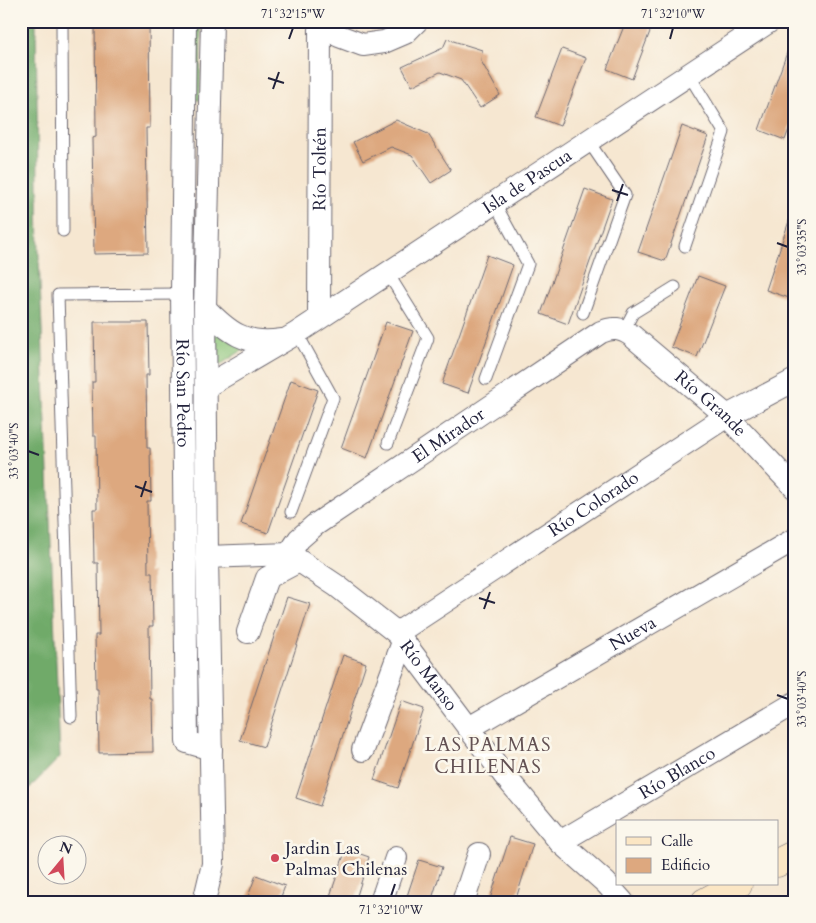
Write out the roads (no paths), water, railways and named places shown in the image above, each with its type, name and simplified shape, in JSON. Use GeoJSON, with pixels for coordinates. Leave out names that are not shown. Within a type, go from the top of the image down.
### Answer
{"type":"FeatureCollection","features":[{"type":"Feature","properties":{"kind":"street","name":"Río San Pedro"},"geometry":{"type":"LineString","coordinates":[[185,21],[182,294],[187,742],[210,749]]}},
{"type":"Feature","properties":{"kind":"street","name":"Río San Pedro"},"geometry":{"type":"LineString","coordinates":[[204,902],[213,864],[207,557],[205,301],[212,21]]}},
{"type":"Feature","properties":{"kind":"street","name":"Río Toltén"},"geometry":{"type":"LineString","coordinates":[[319,317],[320,21]]}},
{"type":"Feature","properties":{"kind":"street"},"geometry":{"type":"LineString","coordinates":[[324,21],[339,36],[362,45],[384,42],[405,33],[416,21]]}},
{"type":"Feature","properties":{"kind":"street","name":"Isla de Pascua"},"geometry":{"type":"LineString","coordinates":[[207,386],[290,336],[589,142],[770,21]]}},
{"type":"Feature","properties":{"kind":"street"},"geometry":{"type":"LineString","coordinates":[[182,294],[205,301],[222,326],[239,336],[255,342],[266,342],[290,336]]}},
{"type":"Feature","properties":{"kind":"street","name":"Río Grande"},"geometry":{"type":"LineString","coordinates":[[621,329],[727,416],[795,488]]}},
{"type":"Feature","properties":{"kind":"street","name":"El Mirador"},"geometry":{"type":"LineString","coordinates":[[294,558],[300,539],[315,525],[601,332],[621,329]]}},
{"type":"Feature","properties":{"kind":"street","name":"Río Colorado"},"geometry":{"type":"LineString","coordinates":[[400,638],[727,416],[795,380]]}},
{"type":"Feature","properties":{"kind":"street","name":"Nueva"},"geometry":{"type":"LineString","coordinates":[[469,728],[795,539]]}},
{"type":"Feature","properties":{"kind":"street"},"geometry":{"type":"LineString","coordinates":[[207,557],[294,558]]}},
{"type":"Feature","properties":{"kind":"street"},"geometry":{"type":"LineString","coordinates":[[248,632],[267,578],[294,558]]}},
{"type":"Feature","properties":{"kind":"street","name":"Río Manso"},"geometry":{"type":"LineString","coordinates":[[294,558],[337,586],[400,638],[504,775],[560,842],[623,902]]}},
{"type":"Feature","properties":{"kind":"street"},"geometry":{"type":"LineString","coordinates":[[363,750],[400,638]]}},
{"type":"Feature","properties":{"kind":"street","name":"Río Blanco"},"geometry":{"type":"LineString","coordinates":[[560,842],[795,703]]}},
{"type":"Feature","properties":{"kind":"street"},"geometry":{"type":"LineString","coordinates":[[463,902],[479,854]]}},
{"type":"Feature","properties":{"kind":"street"},"geometry":{"type":"LineString","coordinates":[[778,862],[795,854]]}},
{"type":"Feature","properties":{"kind":"street"},"geometry":{"type":"LineString","coordinates":[[381,902],[396,858]]}},
{"type":"Feature","properties":{"kind":"street"},"geometry":{"type":"LineString","coordinates":[[706,902],[734,886]]}},
{"type":"Feature","properties":{"kind":"lane"},"geometry":{"type":"LineString","coordinates":[[62,21],[63,231]]}},
{"type":"Feature","properties":{"kind":"lane"},"geometry":{"type":"LineString","coordinates":[[685,246],[724,132],[690,75]]}},
{"type":"Feature","properties":{"kind":"lane"},"geometry":{"type":"LineString","coordinates":[[583,313],[625,195],[589,142]]}},
{"type":"Feature","properties":{"kind":"lane"},"geometry":{"type":"LineString","coordinates":[[486,379],[528,264],[494,202]]}},
{"type":"Feature","properties":{"kind":"lane"},"geometry":{"type":"LineString","coordinates":[[387,272],[428,338],[388,443]]}},
{"type":"Feature","properties":{"kind":"lane"},"geometry":{"type":"LineString","coordinates":[[621,329],[633,313],[675,287]]}},
{"type":"Feature","properties":{"kind":"lane"},"geometry":{"type":"LineString","coordinates":[[71,717],[58,295],[182,294]]}},
{"type":"Feature","properties":{"kind":"lane"},"geometry":{"type":"LineString","coordinates":[[290,336],[333,398],[291,512]]}},
{"type":"Feature","properties":{"kind":"place","name":"Jardin Las Palmas Chilenas"},"geometry":{"type":"Point","coordinates":[275,858]}},
{"type":"Feature","properties":{"kind":"district","name":"LAS PALMAS CHILENAS"},"geometry":{"type":"Point","coordinates":[488,755]}}]}
